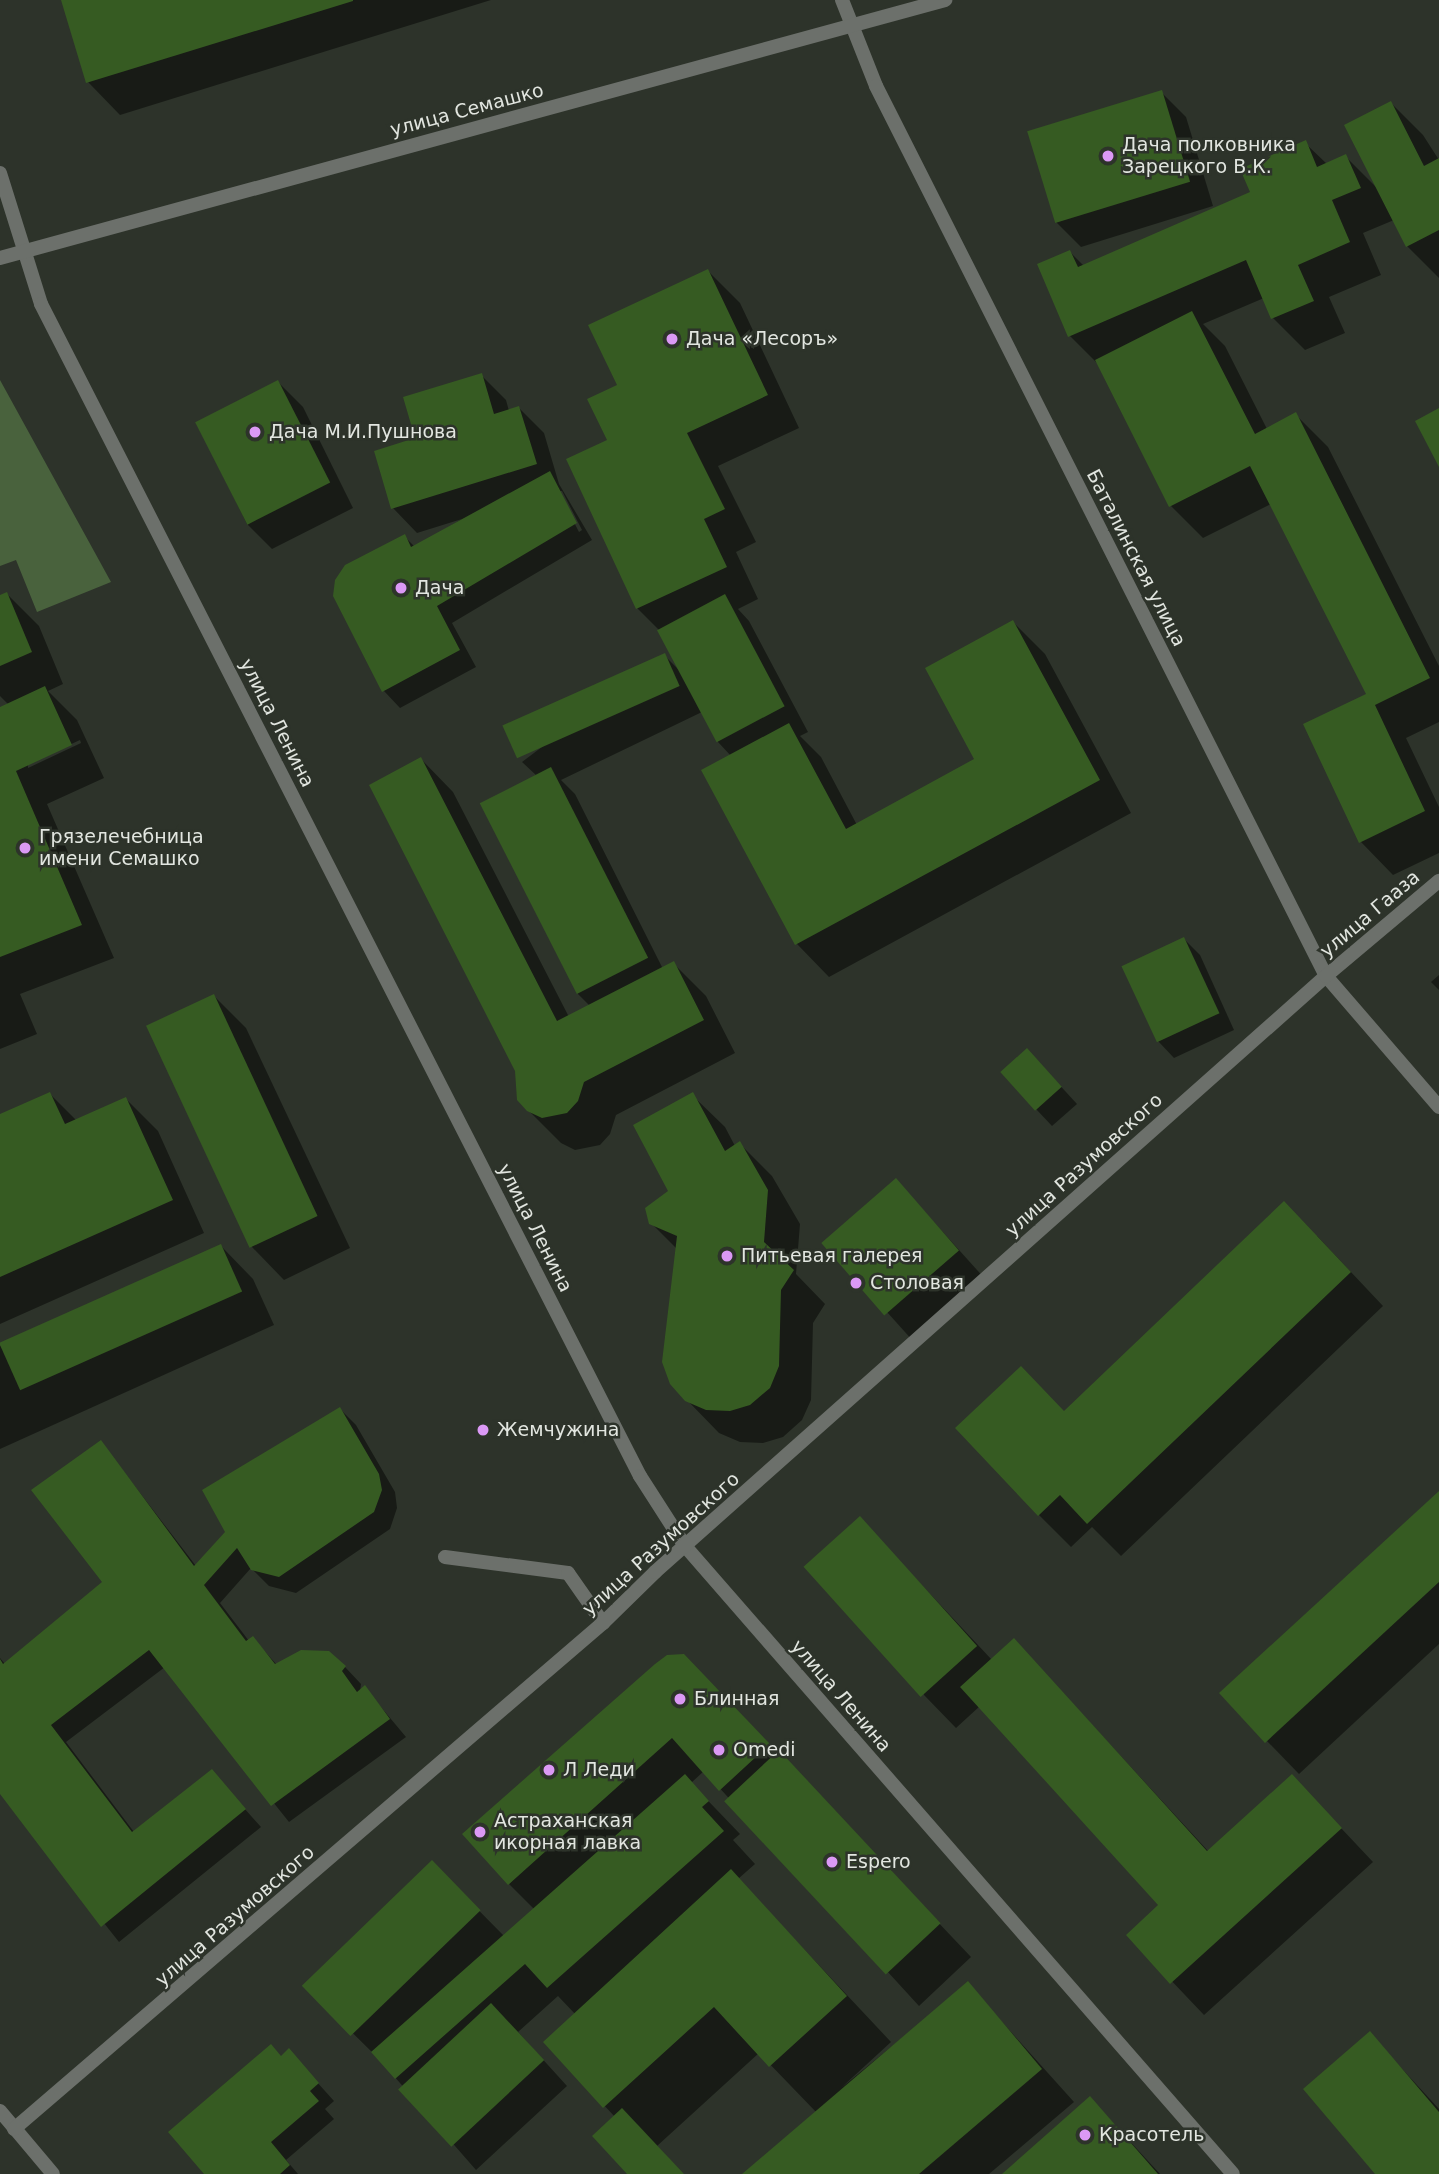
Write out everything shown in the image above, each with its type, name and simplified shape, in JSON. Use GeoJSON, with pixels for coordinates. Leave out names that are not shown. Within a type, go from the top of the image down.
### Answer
{"type":"FeatureCollection","features":[{"type":"Feature","properties":{"kind":"street","name":"Баталинская улица"},"geometry":{"type":"LineString","coordinates":[[842,0],[850,26],[876,86],[1326,976],[1439,1107]]}},
{"type":"Feature","properties":{"kind":"street","name":"улица Семашко"},"geometry":{"type":"LineString","coordinates":[[0,258],[945,0]]}},
{"type":"Feature","properties":{"kind":"street","name":"улица Ленина"},"geometry":{"type":"LineString","coordinates":[[0,173],[22,252],[41,304],[640,1476],[685,1546],[1233,2174]]}},
{"type":"Feature","properties":{"kind":"street","name":"улица Гааза"},"geometry":{"type":"LineString","coordinates":[[1326,976],[1439,881]]}},
{"type":"Feature","properties":{"kind":"street","name":"улица Разумовского"},"geometry":{"type":"LineString","coordinates":[[14,2129],[603,1623],[685,1546],[1326,976]]}},
{"type":"Feature","properties":{"kind":"street"},"geometry":{"type":"LineString","coordinates":[[445,1557],[568,1573],[603,1623]]}},
{"type":"Feature","properties":{"kind":"street"},"geometry":{"type":"LineString","coordinates":[[0,2111],[53,2174]]}},
{"type":"Feature","properties":{"kind":"green space"},"geometry":{"type":"Polygon","coordinates":[[[0,380],[111,582],[37,612],[16,560],[0,566],[0,380]]]}},
{"type":"Feature","properties":{"kind":"building"},"geometry":{"type":"Polygon","coordinates":[[[61,0],[353,0],[353,1],[86,83],[61,0]]]}},
{"type":"Feature","properties":{"kind":"building","name":"Дача полковника Зарецкого В.К."},"geometry":{"type":"Polygon","coordinates":[[[1162,90],[1190,182],[1055,223],[1027,131],[1162,90]]]}},
{"type":"Feature","properties":{"kind":"building"},"geometry":{"type":"Polygon","coordinates":[[[1391,101],[1424,166],[1439,158],[1439,230],[1406,247],[1344,125],[1391,101]]]}},
{"type":"Feature","properties":{"kind":"building"},"geometry":{"type":"Polygon","coordinates":[[[1306,140],[1317,167],[1346,154],[1361,188],[1332,200],[1350,242],[1298,265],[1314,301],[1271,319],[1246,260],[1068,337],[1037,264],[1070,250],[1078,267],[1250,192],[1240,169],[1306,140]]]}},
{"type":"Feature","properties":{"kind":"building"},"geometry":{"type":"Polygon","coordinates":[[[708,269],[768,395],[687,433],[725,509],[704,519],[727,567],[636,609],[566,459],[607,440],[587,399],[617,385],[588,325],[708,269]]]}},
{"type":"Feature","properties":{"kind":"building"},"geometry":{"type":"Polygon","coordinates":[[[1192,311],[1255,434],[1296,412],[1430,678],[1375,705],[1425,811],[1359,843],[1303,724],[1366,694],[1250,466],[1169,507],[1095,360],[1192,311]]]}},
{"type":"Feature","properties":{"kind":"building"},"geometry":{"type":"Polygon","coordinates":[[[482,373],[494,414],[519,406],[537,464],[391,509],[374,451],[415,438],[403,397],[482,373]]]}},
{"type":"Feature","properties":{"kind":"building"},"geometry":{"type":"Polygon","coordinates":[[[278,380],[330,482],[247,525],[195,422],[278,380]]]}},
{"type":"Feature","properties":{"kind":"building"},"geometry":{"type":"Polygon","coordinates":[[[1439,408],[1439,467],[1415,421],[1439,408]]]}},
{"type":"Feature","properties":{"kind":"building","name":"Дача"},"geometry":{"type":"Polygon","coordinates":[[[550,471],[577,523],[437,606],[460,650],[382,692],[333,596],[335,580],[345,565],[405,534],[411,547],[550,471]]]}},
{"type":"Feature","properties":{"kind":"building"},"geometry":{"type":"Polygon","coordinates":[[[7,592],[32,652],[0,666],[0,595],[7,592]]]}},
{"type":"Feature","properties":{"kind":"building"},"geometry":{"type":"Polygon","coordinates":[[[725,594],[785,706],[717,742],[657,630],[725,594]]]}},
{"type":"Feature","properties":{"kind":"building"},"geometry":{"type":"Polygon","coordinates":[[[1013,620],[1100,780],[795,945],[701,770],[789,723],[846,829],[974,759],[925,668],[1013,620]]]}},
{"type":"Feature","properties":{"kind":"building"},"geometry":{"type":"Polygon","coordinates":[[[665,653],[680,686],[517,758],[502,725],[665,653]]]}},
{"type":"Feature","properties":{"kind":"building","name":"Грязелечебница имени Семашко"},"geometry":{"type":"Polygon","coordinates":[[[45,686],[72,745],[16,771],[82,925],[0,957],[0,707],[45,686]]]}},
{"type":"Feature","properties":{"kind":"building"},"geometry":{"type":"Polygon","coordinates":[[[421,757],[557,1021],[674,961],[704,1020],[584,1082],[578,1101],[567,1113],[542,1118],[527,1111],[517,1100],[515,1071],[369,785],[421,757]]]}},
{"type":"Feature","properties":{"kind":"building"},"geometry":{"type":"Polygon","coordinates":[[[551,767],[648,958],[577,994],[480,803],[551,767]]]}},
{"type":"Feature","properties":{"kind":"building"},"geometry":{"type":"Polygon","coordinates":[[[1184,937],[1219,1013],[1157,1042],[1121,966],[1184,937]]]}},
{"type":"Feature","properties":{"kind":"building"},"geometry":{"type":"Polygon","coordinates":[[[214,994],[318,1216],[250,1248],[146,1026],[214,994]]]}},
{"type":"Feature","properties":{"kind":"building"},"geometry":{"type":"Polygon","coordinates":[[[1027,1048],[1062,1087],[1035,1111],[1000,1072],[1027,1048]]]}},
{"type":"Feature","properties":{"kind":"building"},"geometry":{"type":"Polygon","coordinates":[[[50,1092],[65,1124],[126,1097],[173,1200],[0,1277],[0,1114],[50,1092]]]}},
{"type":"Feature","properties":{"kind":"building","name":"Питьевая галерея"},"geometry":{"type":"Polygon","coordinates":[[[693,1092],[725,1151],[740,1141],[768,1190],[764,1242],[794,1270],[781,1290],[779,1366],[770,1388],[750,1405],[730,1411],[706,1410],[685,1401],[670,1384],[662,1362],[677,1236],[649,1224],[645,1208],[668,1191],[633,1125],[693,1092]]]}},
{"type":"Feature","properties":{"kind":"building"},"geometry":{"type":"Polygon","coordinates":[[[896,1178],[959,1250],[884,1315],[821,1243],[896,1178]]]}},
{"type":"Feature","properties":{"kind":"building"},"geometry":{"type":"Polygon","coordinates":[[[1284,1201],[1351,1272],[1087,1524],[1060,1495],[1038,1516],[955,1428],[1021,1366],[1064,1411],[1284,1201]]]}},
{"type":"Feature","properties":{"kind":"building"},"geometry":{"type":"Polygon","coordinates":[[[221,1244],[242,1292],[20,1390],[0,1342],[221,1244]]]}},
{"type":"Feature","properties":{"kind":"building"},"geometry":{"type":"Polygon","coordinates":[[[340,1407],[379,1474],[382,1490],[374,1512],[279,1577],[251,1570],[237,1548],[204,1585],[246,1641],[253,1636],[275,1664],[301,1650],[329,1651],[346,1666],[342,1671],[357,1692],[365,1685],[390,1719],[271,1806],[149,1650],[51,1725],[132,1832],[212,1769],[246,1809],[101,1927],[0,1794],[0,1659],[3,1664],[102,1582],[31,1490],[101,1440],[194,1566],[225,1532],[202,1490],[340,1407]]]}},
{"type":"Feature","properties":{"kind":"building"},"geometry":{"type":"Polygon","coordinates":[[[1439,1491],[1439,1582],[1265,1743],[1219,1693],[1439,1491]]]}},
{"type":"Feature","properties":{"kind":"building"},"geometry":{"type":"Polygon","coordinates":[[[860,1516],[977,1646],[921,1697],[804,1567],[860,1516]]]}},
{"type":"Feature","properties":{"kind":"building"},"geometry":{"type":"Polygon","coordinates":[[[1014,1638],[1207,1851],[1292,1774],[1342,1828],[1170,1984],[1126,1935],[1158,1905],[960,1687],[1014,1638]]]}},
{"type":"Feature","properties":{"kind":"building"},"geometry":{"type":"Polygon","coordinates":[[[684,1654],[770,1744],[719,1791],[672,1738],[508,1885],[462,1834],[655,1664],[667,1655],[684,1654]]]}},
{"type":"Feature","properties":{"kind":"building","name":"Espero"},"geometry":{"type":"Polygon","coordinates":[[[779,1750],[941,1923],[886,1974],[724,1801],[779,1750]]]}},
{"type":"Feature","properties":{"kind":"building"},"geometry":{"type":"Polygon","coordinates":[[[685,1774],[709,1801],[702,1807],[724,1831],[547,1988],[525,1964],[395,2079],[371,2052],[685,1774]]]}},
{"type":"Feature","properties":{"kind":"building"},"geometry":{"type":"Polygon","coordinates":[[[432,1860],[481,1910],[350,2036],[302,1986],[432,1860]]]}},
{"type":"Feature","properties":{"kind":"building"},"geometry":{"type":"Polygon","coordinates":[[[731,1869],[847,1996],[769,2067],[714,2007],[603,2108],[543,2042],[731,1869]]]}},
{"type":"Feature","properties":{"kind":"building"},"geometry":{"type":"Polygon","coordinates":[[[968,1981],[1042,2069],[919,2174],[742,2174],[968,1981]]]}},
{"type":"Feature","properties":{"kind":"building"},"geometry":{"type":"Polygon","coordinates":[[[491,2003],[544,2060],[451,2147],[398,2090],[491,2003]]]}},
{"type":"Feature","properties":{"kind":"building"},"geometry":{"type":"Polygon","coordinates":[[[1370,2031],[1439,2112],[1439,2174],[1375,2174],[1303,2089],[1370,2031]]]}},
{"type":"Feature","properties":{"kind":"building"},"geometry":{"type":"Polygon","coordinates":[[[271,2044],[281,2056],[289,2048],[319,2083],[310,2091],[319,2101],[271,2142],[290,2165],[280,2174],[204,2174],[168,2132],[271,2044]]]}},
{"type":"Feature","properties":{"kind":"building","name":"Красотель"},"geometry":{"type":"Polygon","coordinates":[[[1090,2096],[1158,2174],[1002,2174],[1090,2096]]]}},
{"type":"Feature","properties":{"kind":"building"},"geometry":{"type":"Polygon","coordinates":[[[622,2108],[684,2174],[627,2174],[592,2136],[622,2108]]]}},
{"type":"Feature","properties":{"kind":"place","name":"Дача полковника Зарецкого В.К."},"geometry":{"type":"Point","coordinates":[1108,156]}},
{"type":"Feature","properties":{"kind":"place","name":"Дача «Лесоръ»"},"geometry":{"type":"Point","coordinates":[672,339]}},
{"type":"Feature","properties":{"kind":"place","name":"Дача М.И.Пушнова"},"geometry":{"type":"Point","coordinates":[255,432]}},
{"type":"Feature","properties":{"kind":"place","name":"Дача"},"geometry":{"type":"Point","coordinates":[401,588]}},
{"type":"Feature","properties":{"kind":"place","name":"Грязелечебница имени Семашко"},"geometry":{"type":"Point","coordinates":[25,848]}},
{"type":"Feature","properties":{"kind":"place","name":"Питьевая галерея"},"geometry":{"type":"Point","coordinates":[727,1256]}},
{"type":"Feature","properties":{"kind":"place","name":"Столовая"},"geometry":{"type":"Point","coordinates":[856,1283]}},
{"type":"Feature","properties":{"kind":"place","name":"Жемчужина"},"geometry":{"type":"Point","coordinates":[483,1430]}},
{"type":"Feature","properties":{"kind":"place","name":"Блинная"},"geometry":{"type":"Point","coordinates":[680,1699]}},
{"type":"Feature","properties":{"kind":"place","name":"Omedi"},"geometry":{"type":"Point","coordinates":[719,1750]}},
{"type":"Feature","properties":{"kind":"place","name":"Л Леди"},"geometry":{"type":"Point","coordinates":[549,1770]}},
{"type":"Feature","properties":{"kind":"place","name":"Астраханская икорная лавка"},"geometry":{"type":"Point","coordinates":[480,1832]}},
{"type":"Feature","properties":{"kind":"place","name":"Espero"},"geometry":{"type":"Point","coordinates":[832,1862]}},
{"type":"Feature","properties":{"kind":"place","name":"Красотель"},"geometry":{"type":"Point","coordinates":[1085,2135]}}]}
